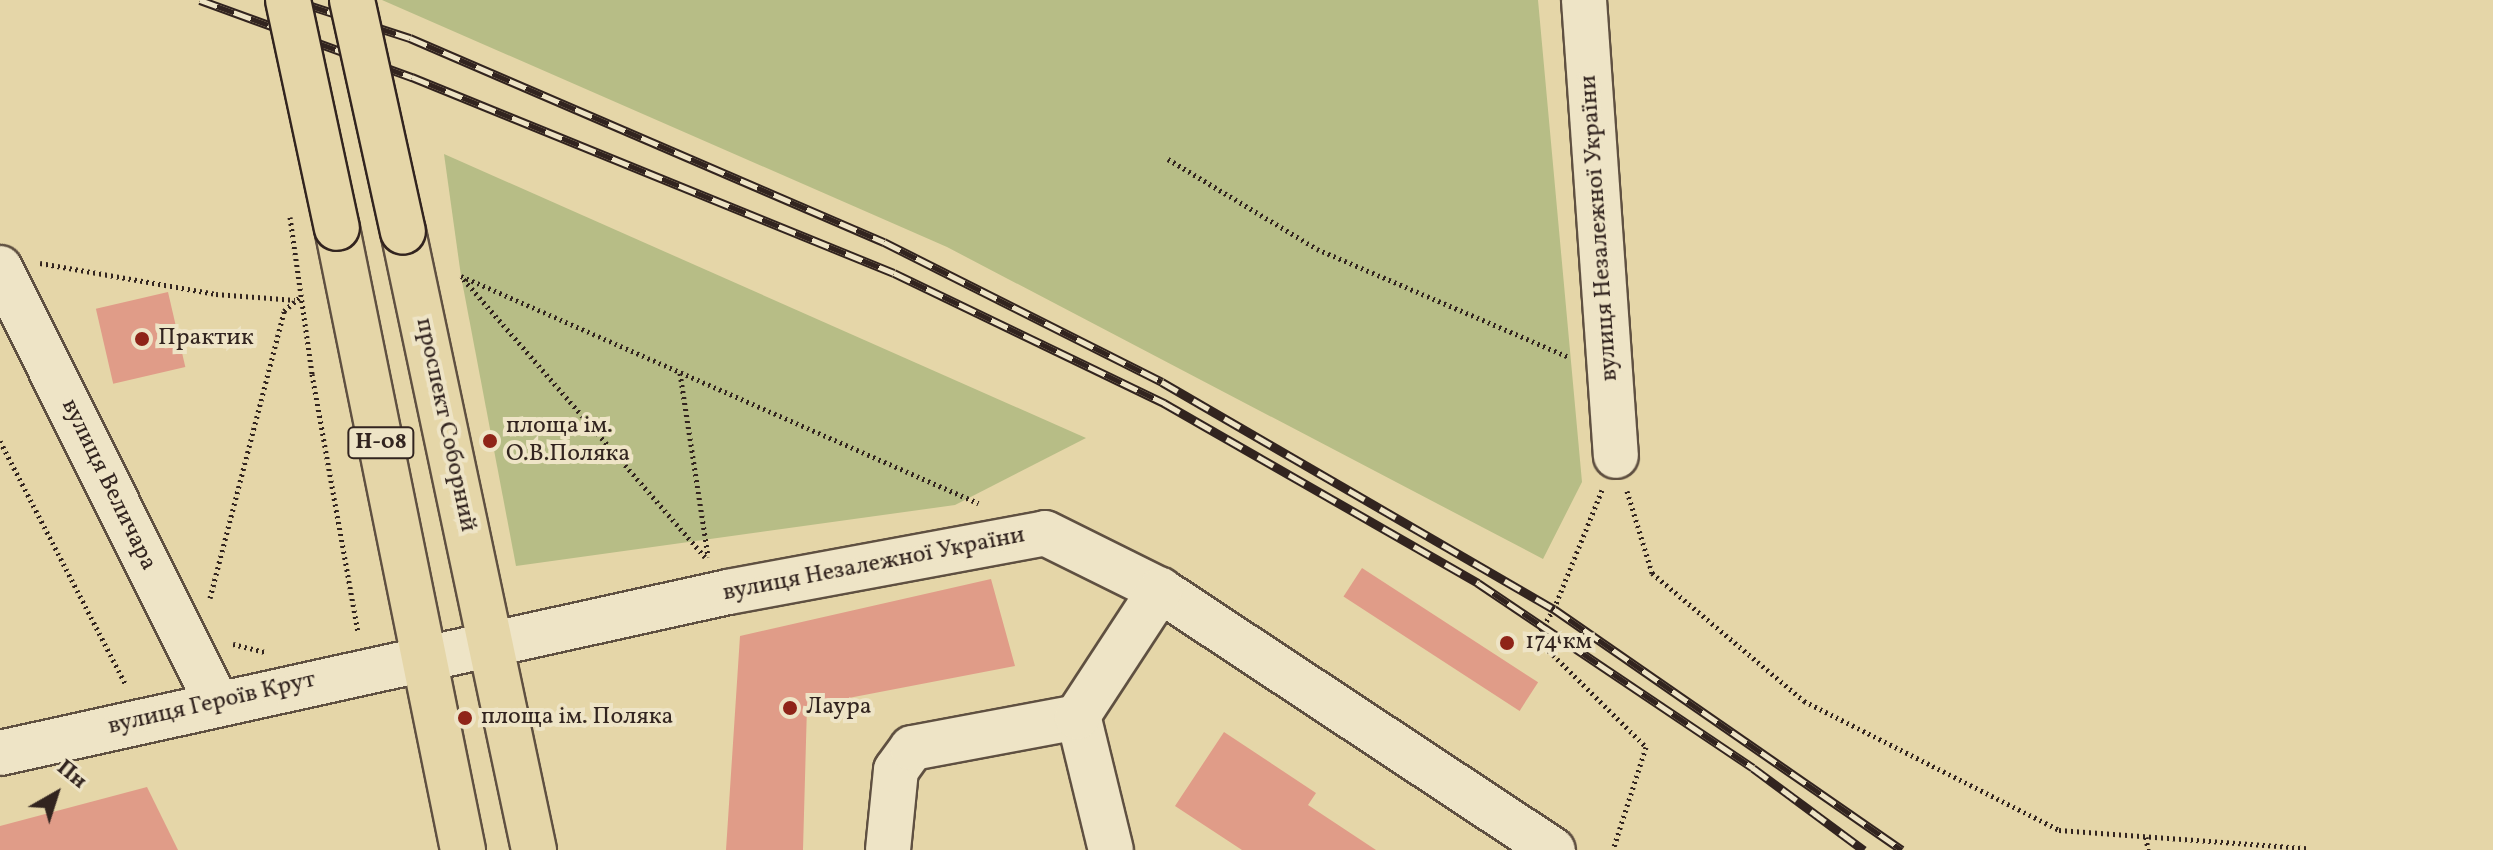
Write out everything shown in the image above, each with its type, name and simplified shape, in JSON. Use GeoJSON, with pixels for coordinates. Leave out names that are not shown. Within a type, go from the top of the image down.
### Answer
{"type":"FeatureCollection","features":[{"type":"Feature","properties":{"kind":"main road","name":"Н-08"},"geometry":{"type":"LineString","coordinates":[[288,0],[463,850]]}},
{"type":"Feature","properties":{"kind":"main road","name":"проспект Соборний"},"geometry":{"type":"LineString","coordinates":[[352,0],[534,850]]}},
{"type":"Feature","properties":{"kind":"street","name":"вулиця Незалежної України"},"geometry":{"type":"LineString","coordinates":[[1584,0],[1616,456]]}},
{"type":"Feature","properties":{"kind":"street","name":"вулиця Величара"},"geometry":{"type":"LineString","coordinates":[[16,265],[216,702]]}},
{"type":"Feature","properties":{"kind":"street","name":"вулиця Незалежної України"},"geometry":{"type":"LineString","coordinates":[[425,658],[492,647],[728,592],[1045,533],[1160,590],[1553,850]]}},
{"type":"Feature","properties":{"kind":"street"},"geometry":{"type":"LineString","coordinates":[[888,850],[896,770],[912,748],[1078,715],[1160,590]]}},
{"type":"Feature","properties":{"kind":"street","name":"вулиця Героїв Крут"},"geometry":{"type":"LineString","coordinates":[[0,753],[216,702],[425,658]]}},
{"type":"Feature","properties":{"kind":"street"},"geometry":{"type":"LineString","coordinates":[[1078,715],[1111,850]]}},
{"type":"Feature","properties":{"kind":"path"},"geometry":{"type":"LineString","coordinates":[[1168,159],[1317,249],[1610,375]]}},
{"type":"Feature","properties":{"kind":"path"},"geometry":{"type":"LineString","coordinates":[[289,208],[298,298],[359,636]]}},
{"type":"Feature","properties":{"kind":"path"},"geometry":{"type":"LineString","coordinates":[[16,265],[216,294],[298,298]]}},
{"type":"Feature","properties":{"kind":"path"},"geometry":{"type":"LineString","coordinates":[[680,372],[709,562],[461,276],[680,372],[987,507]]}},
{"type":"Feature","properties":{"kind":"path"},"geometry":{"type":"LineString","coordinates":[[209,604],[284,311],[298,298]]}},
{"type":"Feature","properties":{"kind":"path"},"geometry":{"type":"LineString","coordinates":[[0,441],[123,675]]}},
{"type":"Feature","properties":{"kind":"path"},"geometry":{"type":"LineString","coordinates":[[1616,456],[1652,573],[1804,701],[2059,830],[2306,848]]}},
{"type":"Feature","properties":{"kind":"path"},"geometry":{"type":"LineString","coordinates":[[1613,850],[1646,747],[1536,638],[1554,609],[1616,456]]}},
{"type":"Feature","properties":{"kind":"path"},"geometry":{"type":"LineString","coordinates":[[2146,837],[2148,850]]}},
{"type":"Feature","properties":{"kind":"green space"},"geometry":{"type":"Polygon","coordinates":[[[382,0],[1538,0],[1582,482],[1543,559],[947,247],[382,0]]]}},
{"type":"Feature","properties":{"kind":"green space"},"geometry":{"type":"Polygon","coordinates":[[[444,154],[1086,438],[955,505],[516,566],[461,276],[444,154]]]}},
{"type":"Feature","properties":{"kind":"building","name":"Практик"},"geometry":{"type":"Polygon","coordinates":[[[168,292],[185,367],[113,384],[96,309],[168,292]]]}},
{"type":"Feature","properties":{"kind":"building"},"geometry":{"type":"Polygon","coordinates":[[[1362,568],[1538,682],[1520,711],[1343,597],[1362,568]]]}},
{"type":"Feature","properties":{"kind":"building"},"geometry":{"type":"Polygon","coordinates":[[[991,579],[1015,666],[807,706],[803,850],[726,850],[740,636],[991,579]]]}},
{"type":"Feature","properties":{"kind":"building"},"geometry":{"type":"Polygon","coordinates":[[[1224,732],[1316,793],[1308,805],[1376,850],[1242,850],[1175,806],[1224,732]]]}},
{"type":"Feature","properties":{"kind":"building"},"geometry":{"type":"Polygon","coordinates":[[[147,787],[178,850],[0,850],[0,826],[147,787]]]}},
{"type":"Feature","properties":{"kind":"railway"},"geometry":{"type":"LineString","coordinates":[[200,0],[412,77],[894,273],[1164,403],[1478,583],[1753,768],[1864,850]]}},
{"type":"Feature","properties":{"kind":"railway"},"geometry":{"type":"LineString","coordinates":[[293,0],[410,38],[884,242],[1162,382],[1554,609],[1902,850]]}},
{"type":"Feature","properties":{"kind":"place","name":"Практик"},"geometry":{"type":"Point","coordinates":[142,339]}},
{"type":"Feature","properties":{"kind":"place","name":"площа ім. О.В.Поляка"},"geometry":{"type":"Point","coordinates":[490,441]}},
{"type":"Feature","properties":{"kind":"place","name":"174 км"},"geometry":{"type":"Point","coordinates":[1507,643]}},
{"type":"Feature","properties":{"kind":"place","name":"Лаура"},"geometry":{"type":"Point","coordinates":[790,708]}},
{"type":"Feature","properties":{"kind":"place","name":"площа ім. Поляка"},"geometry":{"type":"Point","coordinates":[465,718]}}]}
